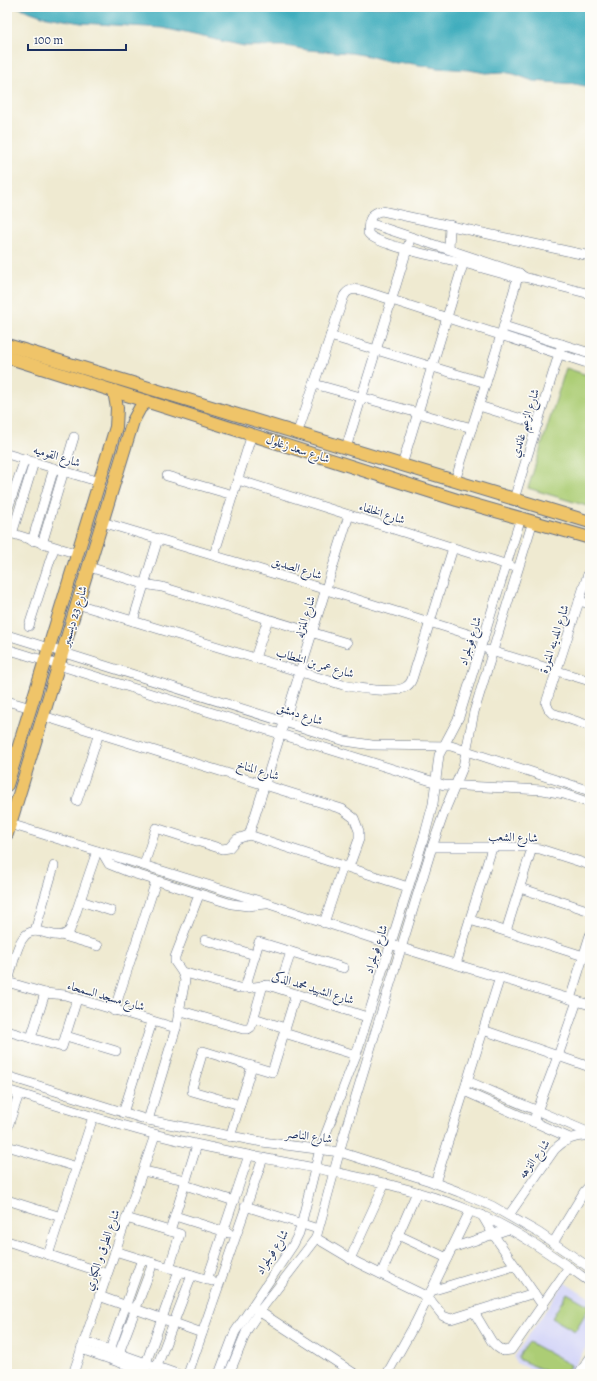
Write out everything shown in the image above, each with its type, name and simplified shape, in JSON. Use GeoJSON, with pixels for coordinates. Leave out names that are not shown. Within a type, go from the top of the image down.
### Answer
{"type":"FeatureCollection","features":[{"type":"Feature","properties":{"kind":"main road","name":"شارع سعد زغلول"},"geometry":{"type":"LineString","coordinates":[[7,344],[297,434],[590,522]]}},
{"type":"Feature","properties":{"kind":"main road","name":"شارع سعد زغلول"},"geometry":{"type":"LineString","coordinates":[[7,357],[457,500],[590,538]]}},
{"type":"Feature","properties":{"kind":"main road","name":"شارع 23 ديسمبر"},"geometry":{"type":"LineString","coordinates":[[7,785],[116,427],[117,408],[114,391]]}},
{"type":"Feature","properties":{"kind":"main road","name":"شارع 23 ديسمبر"},"geometry":{"type":"LineString","coordinates":[[9,829],[135,416],[147,401]]}},
{"type":"Feature","properties":{"kind":"main road"},"geometry":{"type":"LineString","coordinates":[[116,427],[125,427],[131,430]]}},
{"type":"Feature","properties":{"kind":"main road"},"geometry":{"type":"LineString","coordinates":[[372,473],[377,458]]}},
{"type":"Feature","properties":{"kind":"street"},"geometry":{"type":"LineString","coordinates":[[590,256],[382,211],[376,211],[373,213],[369,223],[368,233],[370,236],[382,242],[408,249],[465,259],[520,276],[590,294]]}},
{"type":"Feature","properties":{"kind":"street"},"geometry":{"type":"LineString","coordinates":[[369,223],[449,250],[465,259]]}},
{"type":"Feature","properties":{"kind":"street"},"geometry":{"type":"LineString","coordinates":[[449,250],[450,225]]}},
{"type":"Feature","properties":{"kind":"street"},"geometry":{"type":"LineString","coordinates":[[346,448],[411,237]]}},
{"type":"Feature","properties":{"kind":"street"},"geometry":{"type":"LineString","coordinates":[[402,465],[465,259]]}},
{"type":"Feature","properties":{"kind":"street"},"geometry":{"type":"LineString","coordinates":[[455,481],[520,276]]}},
{"type":"Feature","properties":{"kind":"street"},"geometry":{"type":"LineString","coordinates":[[297,434],[344,296],[351,289],[361,290],[447,317],[562,344],[590,353]]}},
{"type":"Feature","properties":{"kind":"street"},"geometry":{"type":"LineString","coordinates":[[502,330],[559,354],[590,364]]}},
{"type":"Feature","properties":{"kind":"street"},"geometry":{"type":"LineString","coordinates":[[330,336],[486,383]]}},
{"type":"Feature","properties":{"kind":"street","name":"شارع الزعيم غاندي"},"geometry":{"type":"LineString","coordinates":[[514,499],[562,344]]}},
{"type":"Feature","properties":{"kind":"street"},"geometry":{"type":"LineString","coordinates":[[314,384],[472,428]]}},
{"type":"Feature","properties":{"kind":"street"},"geometry":{"type":"LineString","coordinates":[[479,406],[538,424]]}},
{"type":"Feature","properties":{"kind":"street"},"geometry":{"type":"LineString","coordinates":[[214,555],[252,434]]}},
{"type":"Feature","properties":{"kind":"street"},"geometry":{"type":"LineString","coordinates":[[42,544],[74,437]]}},
{"type":"Feature","properties":{"kind":"street","name":"شارع القوميه"},"geometry":{"type":"LineString","coordinates":[[7,454],[100,482]]}},
{"type":"Feature","properties":{"kind":"street"},"geometry":{"type":"LineString","coordinates":[[7,511],[29,461]]}},
{"type":"Feature","properties":{"kind":"street"},"geometry":{"type":"LineString","coordinates":[[29,461],[9,533],[54,548],[78,554]]}},
{"type":"Feature","properties":{"kind":"street"},"geometry":{"type":"LineString","coordinates":[[32,541],[54,468]]}},
{"type":"Feature","properties":{"kind":"street"},"geometry":{"type":"LineString","coordinates":[[167,476],[233,495]]}},
{"type":"Feature","properties":{"kind":"street","name":"شارع الخلفاء"},"geometry":{"type":"LineString","coordinates":[[238,480],[518,569]]}},
{"type":"Feature","properties":{"kind":"street","name":"شارع المنزله"},"geometry":{"type":"LineString","coordinates":[[249,835],[349,515]]}},
{"type":"Feature","properties":{"kind":"street","name":"شارع فولجراد"},"geometry":{"type":"LineString","coordinates":[[229,1374],[255,1309],[299,1233],[320,1149],[356,1055],[431,813],[438,762],[444,745],[459,717],[520,517]]}},
{"type":"Feature","properties":{"kind":"street","name":"شارع فولجراد"},"geometry":{"type":"LineString","coordinates":[[219,1374],[235,1332],[317,1234],[344,1135],[432,847],[445,810],[463,767],[472,719],[494,652],[533,521]]}},
{"type":"Feature","properties":{"kind":"street","name":"شارع الصديق"},"geometry":{"type":"LineString","coordinates":[[102,522],[214,555],[484,639]]}},
{"type":"Feature","properties":{"kind":"street"},"geometry":{"type":"LineString","coordinates":[[133,621],[158,539]]}},
{"type":"Feature","properties":{"kind":"street"},"geometry":{"type":"LineString","coordinates":[[29,626],[54,548]]}},
{"type":"Feature","properties":{"kind":"street","name":"شارع عمر بن الخطاب"},"geometry":{"type":"LineString","coordinates":[[78,604],[343,685],[356,688],[382,690],[401,689],[411,682],[453,548]]}},
{"type":"Feature","properties":{"kind":"street"},"geometry":{"type":"LineString","coordinates":[[89,567],[144,584],[162,587],[347,643]]}},
{"type":"Feature","properties":{"kind":"street","name":"شارع المدينه المنورة"},"geometry":{"type":"LineString","coordinates":[[590,568],[546,703],[548,710],[590,726]]}},
{"type":"Feature","properties":{"kind":"street"},"geometry":{"type":"LineString","coordinates":[[579,601],[590,604]]}},
{"type":"Feature","properties":{"kind":"street"},"geometry":{"type":"LineString","coordinates":[[255,658],[268,619]]}},
{"type":"Feature","properties":{"kind":"street","name":"شارع دمشق"},"geometry":{"type":"LineString","coordinates":[[7,635],[354,743],[372,745],[444,745],[467,750],[590,791]]}},
{"type":"Feature","properties":{"kind":"street","name":"شارع دمشق"},"geometry":{"type":"LineString","coordinates":[[7,648],[435,782],[456,786],[543,790],[564,794],[590,803]]}},
{"type":"Feature","properties":{"kind":"street"},"geometry":{"type":"LineString","coordinates":[[481,648],[590,681]]}},
{"type":"Feature","properties":{"kind":"street"},"geometry":{"type":"LineString","coordinates":[[7,701],[31,708]]}},
{"type":"Feature","properties":{"kind":"street","name":"شارع المناخ"},"geometry":{"type":"LineString","coordinates":[[43,716],[348,812],[357,824],[359,838],[350,864],[342,869],[324,923]]}},
{"type":"Feature","properties":{"kind":"street"},"geometry":{"type":"LineString","coordinates":[[77,801],[99,733]]}},
{"type":"Feature","properties":{"kind":"street"},"geometry":{"type":"LineString","coordinates":[[144,865],[156,828],[222,849],[229,848],[238,839],[249,835],[408,887]]}},
{"type":"Feature","properties":{"kind":"street"},"geometry":{"type":"LineString","coordinates":[[9,829],[99,851],[269,904],[402,948],[590,1005]]}},
{"type":"Feature","properties":{"kind":"street","name":"شارع الشعب"},"geometry":{"type":"LineString","coordinates":[[432,847],[532,848],[540,849],[590,865]]}},
{"type":"Feature","properties":{"kind":"street"},"geometry":{"type":"LineString","coordinates":[[456,964],[492,848]]}},
{"type":"Feature","properties":{"kind":"street"},"geometry":{"type":"LineString","coordinates":[[506,931],[532,848]]}},
{"type":"Feature","properties":{"kind":"street"},"geometry":{"type":"LineString","coordinates":[[99,851],[109,864],[156,881],[232,904],[248,906],[269,904]]}},
{"type":"Feature","properties":{"kind":"street"},"geometry":{"type":"LineString","coordinates":[[64,936],[72,927],[99,851]]}},
{"type":"Feature","properties":{"kind":"street"},"geometry":{"type":"LineString","coordinates":[[35,931],[54,866]]}},
{"type":"Feature","properties":{"kind":"street"},"geometry":{"type":"LineString","coordinates":[[114,1011],[156,881]]}},
{"type":"Feature","properties":{"kind":"street"},"geometry":{"type":"LineString","coordinates":[[520,888],[590,911]]}},
{"type":"Feature","properties":{"kind":"street"},"geometry":{"type":"LineString","coordinates":[[148,1120],[176,1028],[178,1010],[185,980],[182,972],[175,962],[175,957],[199,894]]}},
{"type":"Feature","properties":{"kind":"street"},"geometry":{"type":"LineString","coordinates":[[81,901],[111,911]]}},
{"type":"Feature","properties":{"kind":"street"},"geometry":{"type":"LineString","coordinates":[[470,920],[587,957]]}},
{"type":"Feature","properties":{"kind":"street"},"geometry":{"type":"LineString","coordinates":[[7,982],[22,938],[35,931],[54,936],[64,936],[98,946]]}},
{"type":"Feature","properties":{"kind":"street"},"geometry":{"type":"LineString","coordinates":[[533,1122],[558,1056],[573,1000],[587,957],[590,935]]}},
{"type":"Feature","properties":{"kind":"street"},"geometry":{"type":"LineString","coordinates":[[205,940],[255,955]]}},
{"type":"Feature","properties":{"kind":"street"},"geometry":{"type":"LineString","coordinates":[[245,988],[259,942],[344,968]]}},
{"type":"Feature","properties":{"kind":"street"},"geometry":{"type":"LineString","coordinates":[[279,988],[291,952]]}},
{"type":"Feature","properties":{"kind":"street","name":"شارع الشهيد محمد الذكى"},"geometry":{"type":"LineString","coordinates":[[182,972],[229,986],[245,988],[268,985],[367,1017]]}},
{"type":"Feature","properties":{"kind":"street"},"geometry":{"type":"LineString","coordinates":[[435,1183],[500,977]]}},
{"type":"Feature","properties":{"kind":"street","name":"شارع مسجد السمحاء"},"geometry":{"type":"LineString","coordinates":[[7,982],[45,993],[65,995],[114,1011],[176,1028]]}},
{"type":"Feature","properties":{"kind":"street"},"geometry":{"type":"LineString","coordinates":[[178,1010],[243,1029],[248,1029],[251,1027],[263,985]]}},
{"type":"Feature","properties":{"kind":"street"},"geometry":{"type":"LineString","coordinates":[[31,1038],[45,993]]}},
{"type":"Feature","properties":{"kind":"street"},"geometry":{"type":"LineString","coordinates":[[240,1105],[193,1091],[192,1088],[203,1051],[272,1072],[296,994]]}},
{"type":"Feature","properties":{"kind":"street"},"geometry":{"type":"LineString","coordinates":[[7,1031],[61,1047],[63,1046],[76,999]]}},
{"type":"Feature","properties":{"kind":"street"},"geometry":{"type":"LineString","coordinates":[[254,1018],[284,1031],[356,1055]]}},
{"type":"Feature","properties":{"kind":"street"},"geometry":{"type":"LineString","coordinates":[[123,1113],[152,1022]]}},
{"type":"Feature","properties":{"kind":"street"},"geometry":{"type":"LineString","coordinates":[[483,1030],[590,1067]]}},
{"type":"Feature","properties":{"kind":"street"},"geometry":{"type":"LineString","coordinates":[[66,1036],[116,1050]]}},
{"type":"Feature","properties":{"kind":"street"},"geometry":{"type":"LineString","coordinates":[[230,1137],[252,1066]]}},
{"type":"Feature","properties":{"kind":"street","name":"شارع الناصر"},"geometry":{"type":"LineString","coordinates":[[7,1076],[148,1120],[230,1137],[340,1152],[435,1183],[492,1206],[509,1215],[590,1268]]}},
{"type":"Feature","properties":{"kind":"street"},"geometry":{"type":"LineString","coordinates":[[467,1080],[590,1134]]}},
{"type":"Feature","properties":{"kind":"street"},"geometry":{"type":"LineString","coordinates":[[7,1090],[155,1135],[385,1183],[417,1192],[482,1215],[510,1229],[570,1267],[590,1282]]}},
{"type":"Feature","properties":{"kind":"street"},"geometry":{"type":"LineString","coordinates":[[464,1091],[570,1138],[590,1134]]}},
{"type":"Feature","properties":{"kind":"street"},"geometry":{"type":"LineString","coordinates":[[7,1129],[19,1094]]}},
{"type":"Feature","properties":{"kind":"street"},"geometry":{"type":"LineString","coordinates":[[48,1255],[93,1117]]}},
{"type":"Feature","properties":{"kind":"street","name":"شارع الطرق و الكباري"},"geometry":{"type":"LineString","coordinates":[[76,1373],[82,1345],[155,1135]]}},
{"type":"Feature","properties":{"kind":"street","name":"شارع النزهه"},"geometry":{"type":"LineString","coordinates":[[509,1215],[555,1149],[565,1140],[570,1138]]}},
{"type":"Feature","properties":{"kind":"street"},"geometry":{"type":"LineString","coordinates":[[170,1231],[198,1145]]}},
{"type":"Feature","properties":{"kind":"street"},"geometry":{"type":"LineString","coordinates":[[7,1146],[77,1167]]}},
{"type":"Feature","properties":{"kind":"street"},"geometry":{"type":"LineString","coordinates":[[207,1280],[249,1155]]}},
{"type":"Feature","properties":{"kind":"street"},"geometry":{"type":"LineString","coordinates":[[188,1374],[262,1158]]}},
{"type":"Feature","properties":{"kind":"street"},"geometry":{"type":"LineString","coordinates":[[143,1171],[186,1182],[234,1201]]}},
{"type":"Feature","properties":{"kind":"street"},"geometry":{"type":"LineString","coordinates":[[350,1259],[385,1183]]}},
{"type":"Feature","properties":{"kind":"street"},"geometry":{"type":"LineString","coordinates":[[553,1243],[584,1192],[590,1186]]}},
{"type":"Feature","properties":{"kind":"street"},"geometry":{"type":"LineString","coordinates":[[381,1274],[417,1192]]}},
{"type":"Feature","properties":{"kind":"street"},"geometry":{"type":"LineString","coordinates":[[456,1206],[455,1198],[459,1192]]}},
{"type":"Feature","properties":{"kind":"street"},"geometry":{"type":"LineString","coordinates":[[7,1200],[61,1217]]}},
{"type":"Feature","properties":{"kind":"street"},"geometry":{"type":"LineString","coordinates":[[246,1206],[301,1224],[350,1259],[381,1274],[430,1294],[443,1316],[448,1319],[534,1293]]}},
{"type":"Feature","properties":{"kind":"street"},"geometry":{"type":"LineString","coordinates":[[387,1374],[416,1322],[470,1211]]}},
{"type":"Feature","properties":{"kind":"street"},"geometry":{"type":"LineString","coordinates":[[482,1215],[514,1266],[543,1306]]}},
{"type":"Feature","properties":{"kind":"street"},"geometry":{"type":"LineString","coordinates":[[175,1216],[236,1236]]}},
{"type":"Feature","properties":{"kind":"street"},"geometry":{"type":"LineString","coordinates":[[126,1218],[179,1234],[180,1236],[169,1268]]}},
{"type":"Feature","properties":{"kind":"street"},"geometry":{"type":"LineString","coordinates":[[452,1248],[510,1229]]}},
{"type":"Feature","properties":{"kind":"street"},"geometry":{"type":"LineString","coordinates":[[398,1235],[447,1258]]}},
{"type":"Feature","properties":{"kind":"street"},"geometry":{"type":"LineString","coordinates":[[7,1241],[107,1274]]}},
{"type":"Feature","properties":{"kind":"street"},"geometry":{"type":"LineString","coordinates":[[115,1251],[219,1284]]}},
{"type":"Feature","properties":{"kind":"street"},"geometry":{"type":"LineString","coordinates":[[110,1350],[142,1259]]}},
{"type":"Feature","properties":{"kind":"street"},"geometry":{"type":"LineString","coordinates":[[119,1353],[153,1263]]}},
{"type":"Feature","properties":{"kind":"street"},"geometry":{"type":"LineString","coordinates":[[430,1294],[514,1266]]}},
{"type":"Feature","properties":{"kind":"street"},"geometry":{"type":"LineString","coordinates":[[474,1312],[496,1347],[505,1352],[511,1350],[570,1267]]}},
{"type":"Feature","properties":{"kind":"street"},"geometry":{"type":"LineString","coordinates":[[149,1370],[162,1318],[179,1271]]}},
{"type":"Feature","properties":{"kind":"street"},"geometry":{"type":"LineString","coordinates":[[149,1370],[174,1322],[192,1275]]}},
{"type":"Feature","properties":{"kind":"street"},"geometry":{"type":"LineString","coordinates":[[99,1296],[202,1332]]}},
{"type":"Feature","properties":{"kind":"street"},"geometry":{"type":"LineString","coordinates":[[255,1309],[356,1374]]}},
{"type":"Feature","properties":{"kind":"street"},"geometry":{"type":"LineString","coordinates":[[82,1345],[119,1353],[149,1370]]}},
{"type":"Feature","properties":{"kind":"street"},"geometry":{"type":"LineString","coordinates":[[82,1345],[149,1370],[177,1374]]}},
{"type":"Feature","properties":{"kind":"street"},"geometry":{"type":"LineString","coordinates":[[579,1374],[590,1358]]}},
{"type":"Feature","properties":{"kind":"shaded area"},"geometry":{"type":"Polygon","coordinates":[[[565,1282],[590,1298],[590,1341],[569,1374],[544,1374],[516,1363],[514,1357],[565,1282]]]}},
{"type":"Feature","properties":{"kind":"green space"},"geometry":{"type":"Polygon","coordinates":[[[566,368],[590,376],[590,507],[528,488],[566,368]]]}},
{"type":"Feature","properties":{"kind":"green space"},"geometry":{"type":"Polygon","coordinates":[[[567,1293],[590,1306],[575,1331],[552,1318],[567,1293]]]}},
{"type":"Feature","properties":{"kind":"green space"},"geometry":{"type":"Polygon","coordinates":[[[529,1342],[571,1365],[565,1374],[553,1374],[520,1360],[518,1357],[529,1342]]]}},
{"type":"Feature","properties":{"kind":"water"},"geometry":{"type":"Polygon","coordinates":[[[17,7],[590,7],[590,87],[575,84],[533,81],[514,74],[503,72],[486,73],[469,70],[437,68],[408,63],[395,63],[351,53],[307,50],[286,46],[244,46],[163,28],[81,23],[42,16],[17,7]]]}}]}
